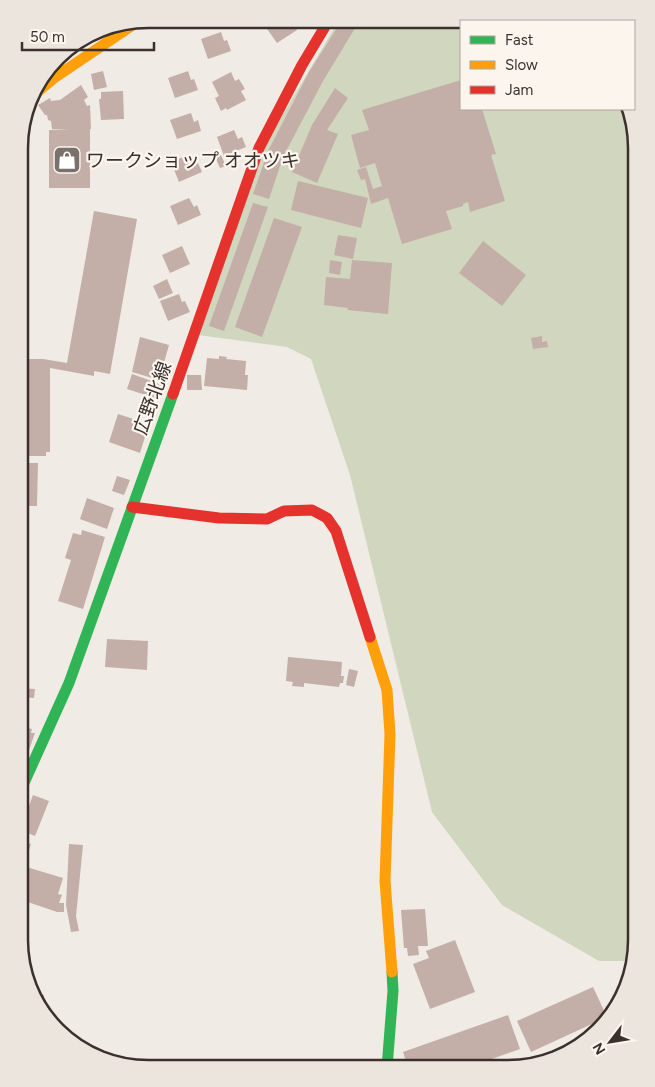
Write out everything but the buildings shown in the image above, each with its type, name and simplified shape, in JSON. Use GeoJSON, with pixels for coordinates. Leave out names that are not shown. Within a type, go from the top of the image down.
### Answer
{"type":"FeatureCollection","features":[{"type":"Feature","properties":{"kind":"street","name":"広野北線"},"geometry":{"type":"LineString","coordinates":[[28,774],[69,683],[127,525],[259,148],[302,65],[324,28]]}},
{"type":"Feature","properties":{"kind":"street"},"geometry":{"type":"LineString","coordinates":[[45,86],[125,30]]}},
{"type":"Feature","properties":{"kind":"street"},"geometry":{"type":"LineString","coordinates":[[132,507],[219,518],[268,519],[284,511],[312,510],[327,518],[336,531],[387,690],[390,734],[386,881],[393,991],[388,1060]]}},
{"type":"Feature","properties":{"kind":"green space"},"geometry":{"type":"Polygon","coordinates":[[[334,28],[460,28],[460,110],[621,110],[628,148],[627,947],[625,961],[599,961],[502,905],[432,812],[350,475],[311,359],[287,347],[198,335],[266,143],[334,28]]]}},
{"type":"Feature","properties":{"kind":"traffic: fast"},"geometry":{"type":"LineString","coordinates":[[28,774],[69,683],[173,394]]}},
{"type":"Feature","properties":{"kind":"traffic: fast"},"geometry":{"type":"LineString","coordinates":[[388,1060],[393,991],[392,972]]}},
{"type":"Feature","properties":{"kind":"traffic: slow"},"geometry":{"type":"LineString","coordinates":[[45,86],[125,30]]}},
{"type":"Feature","properties":{"kind":"traffic: slow"},"geometry":{"type":"LineString","coordinates":[[370,637],[387,690],[390,734],[385,881],[392,972]]}},
{"type":"Feature","properties":{"kind":"traffic: jam"},"geometry":{"type":"LineString","coordinates":[[173,394],[259,148],[302,65],[324,28]]}},
{"type":"Feature","properties":{"kind":"traffic: jam"},"geometry":{"type":"LineString","coordinates":[[132,507],[219,518],[267,519],[284,511],[312,510],[327,518],[336,531],[370,637]]}},
{"type":"Feature","properties":{"kind":"place","name":"ワークショップ オオツキ"},"geometry":{"type":"Point","coordinates":[67,160]}}]}
